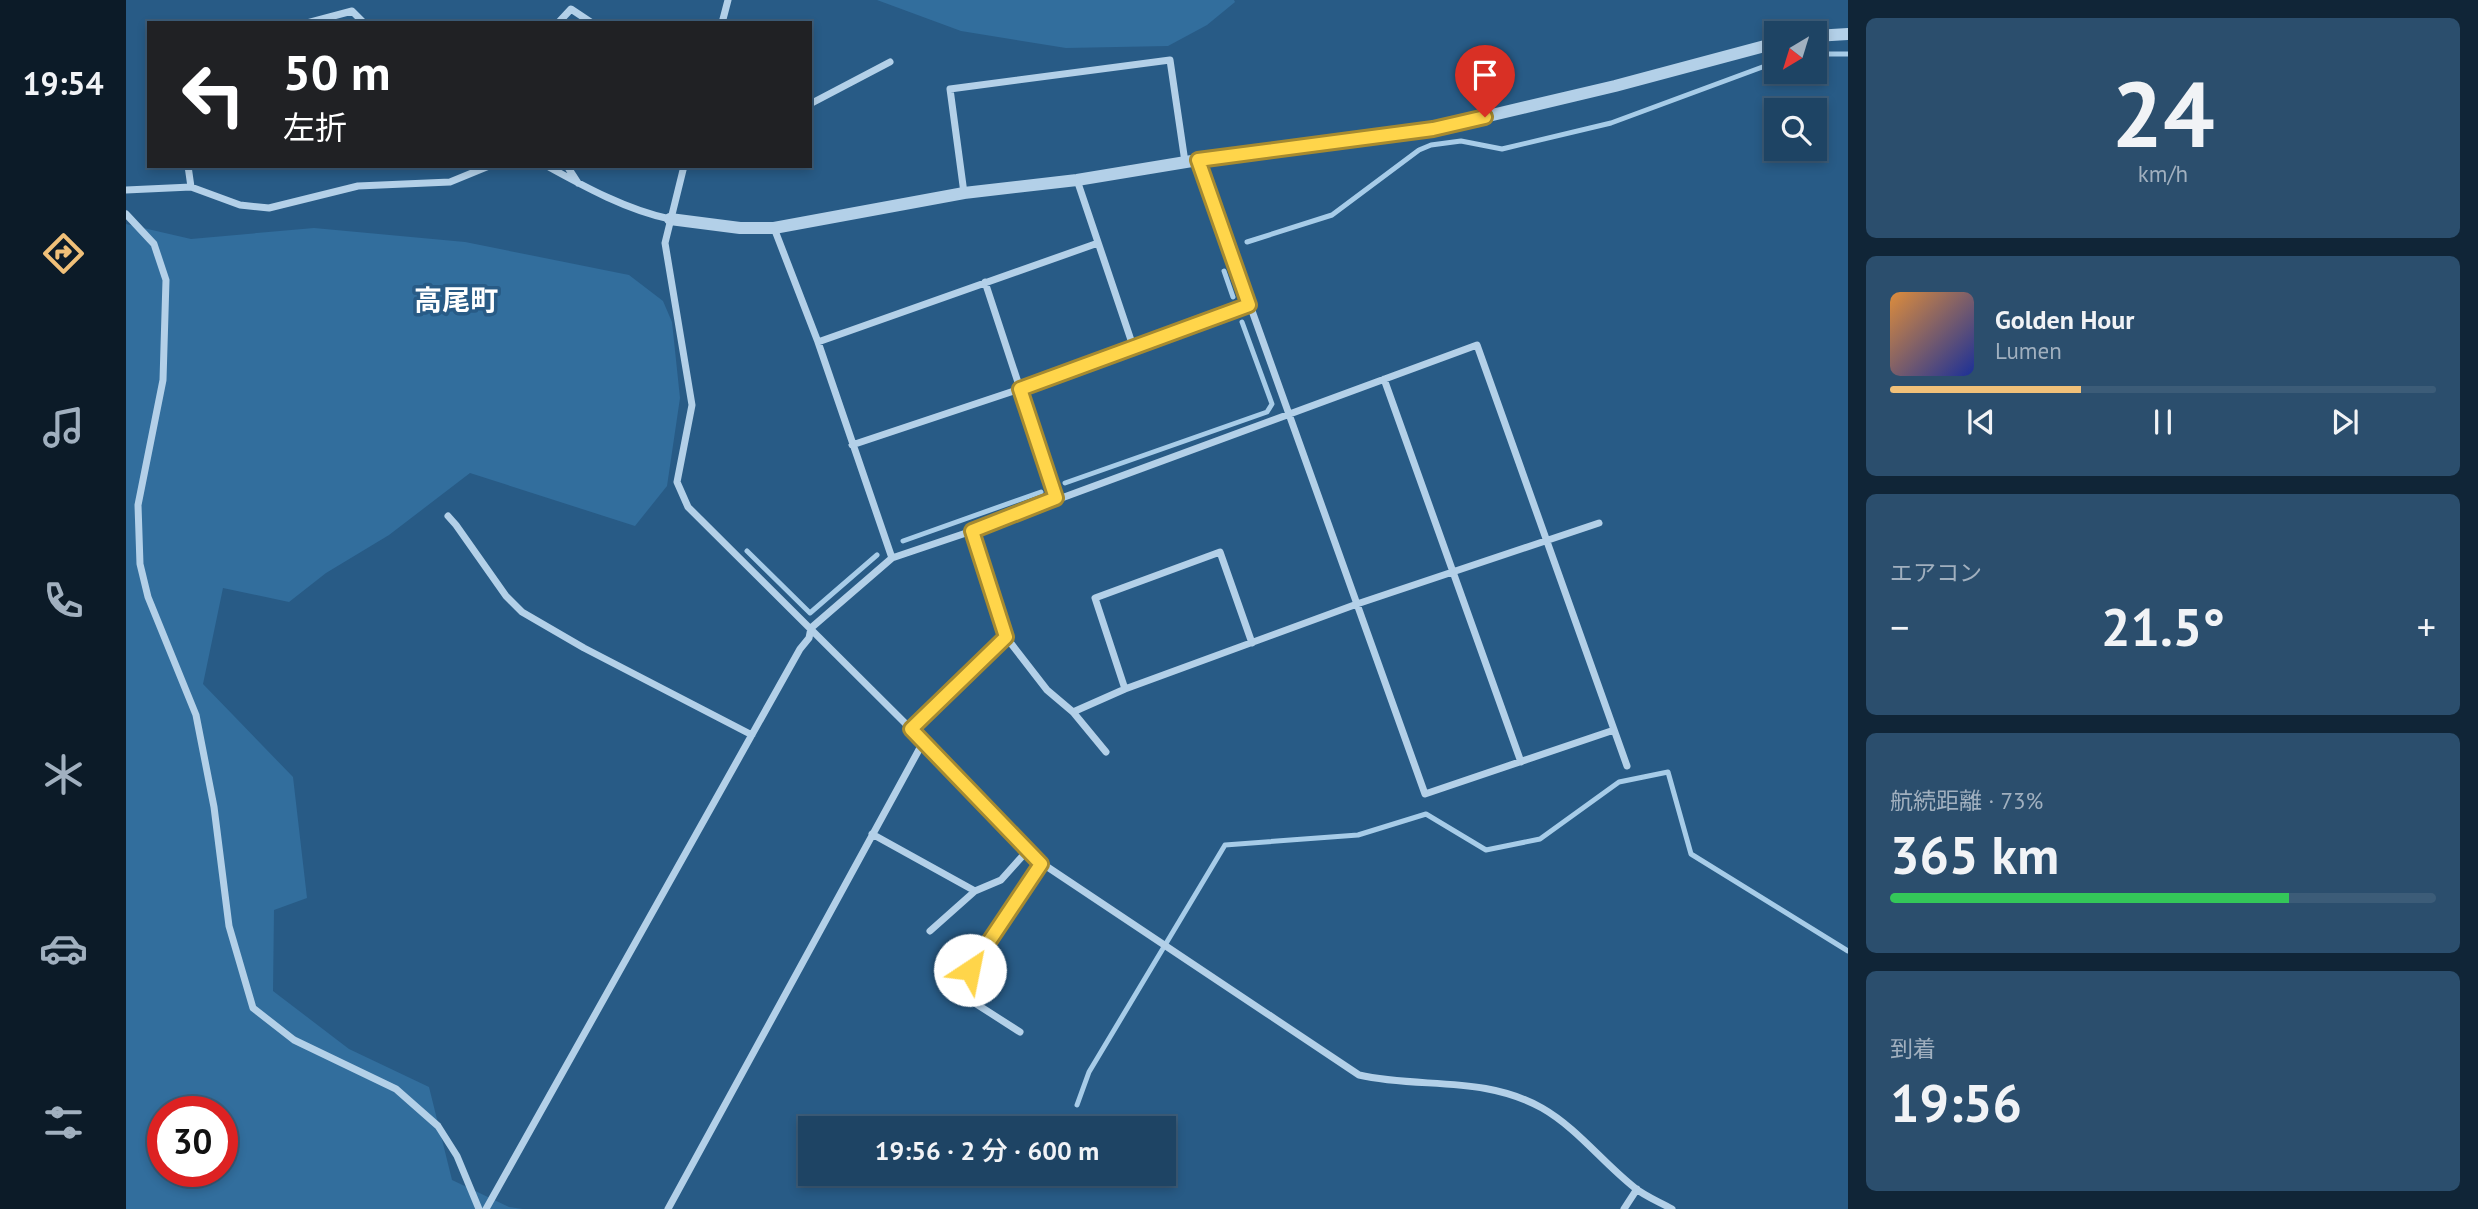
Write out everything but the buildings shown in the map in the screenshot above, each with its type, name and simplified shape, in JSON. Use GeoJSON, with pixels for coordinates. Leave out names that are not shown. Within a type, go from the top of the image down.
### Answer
{"type":"FeatureCollection","features":[{"type":"Feature","properties":{"kind":"street"},"geometry":{"type":"LineString","coordinates":[[723,21],[728,0]]}},
{"type":"Feature","properties":{"kind":"street"},"geometry":{"type":"LineString","coordinates":[[560,21],[571,9],[589,21]]}},
{"type":"Feature","properties":{"kind":"street"},"geometry":{"type":"LineString","coordinates":[[314,21],[352,11],[362,21]]}},
{"type":"Feature","properties":{"kind":"street"},"geometry":{"type":"LineString","coordinates":[[1827,35],[1848,34]]}},
{"type":"Feature","properties":{"kind":"street"},"geometry":{"type":"LineString","coordinates":[[551,168],[579,184],[649,215],[740,228],[774,228],[964,193],[1077,180],[1192,161],[1433,129],[1615,86],[1764,46]]}},
{"type":"Feature","properties":{"kind":"street"},"geometry":{"type":"LineString","coordinates":[[964,193],[950,89],[1170,60],[1192,161],[1291,414],[1425,794],[1614,730]]}},
{"type":"Feature","properties":{"kind":"street"},"geometry":{"type":"LineString","coordinates":[[812,103],[890,62]]}},
{"type":"Feature","properties":{"kind":"street"},"geometry":{"type":"LineString","coordinates":[[188,168],[191,187]]}},
{"type":"Feature","properties":{"kind":"street"},"geometry":{"type":"LineString","coordinates":[[126,190],[191,187],[240,205],[269,208],[358,186],[450,182],[484,168]]}},
{"type":"Feature","properties":{"kind":"street"},"geometry":{"type":"LineString","coordinates":[[568,168],[579,184]]}},
{"type":"Feature","properties":{"kind":"street"},"geometry":{"type":"LineString","coordinates":[[683,168],[666,243],[692,405],[677,482],[688,507],[911,729],[1041,864],[1359,1074],[1381,1080],[1473,1086],[1525,1100],[1559,1120],[1637,1189],[1672,1209]]}},
{"type":"Feature","properties":{"kind":"street"},"geometry":{"type":"LineString","coordinates":[[1077,180],[1133,346]]}},
{"type":"Feature","properties":{"kind":"street"},"geometry":{"type":"LineString","coordinates":[[126,214],[154,244],[166,281],[163,380],[138,505],[140,564],[148,597],[196,715],[214,807],[229,926],[253,1008],[293,1040],[396,1089],[438,1126],[457,1156],[479,1209]]}},
{"type":"Feature","properties":{"kind":"street"},"geometry":{"type":"LineString","coordinates":[[774,228],[818,342],[892,558]]}},
{"type":"Feature","properties":{"kind":"street"},"geometry":{"type":"LineString","coordinates":[[818,342],[1098,243]]}},
{"type":"Feature","properties":{"kind":"street"},"geometry":{"type":"LineString","coordinates":[[985,282],[1056,498]]}},
{"type":"Feature","properties":{"kind":"street"},"geometry":{"type":"LineString","coordinates":[[852,445],[1020,389],[1249,305]]}},
{"type":"Feature","properties":{"kind":"street"},"geometry":{"type":"LineString","coordinates":[[486,1209],[616,979],[656,902],[718,799],[800,649],[809,638],[811,628],[892,558],[1477,345],[1627,766]]}},
{"type":"Feature","properties":{"kind":"street"},"geometry":{"type":"LineString","coordinates":[[1384,379],[1521,762]]}},
{"type":"Feature","properties":{"kind":"street"},"geometry":{"type":"LineString","coordinates":[[447,516],[506,596],[522,612],[584,648],[752,735]]}},
{"type":"Feature","properties":{"kind":"street"},"geometry":{"type":"LineString","coordinates":[[1073,712],[1357,604],[1599,523]]}},
{"type":"Feature","properties":{"kind":"street"},"geometry":{"type":"LineString","coordinates":[[972,531],[1006,637],[1047,690],[1073,712],[1106,752]]}},
{"type":"Feature","properties":{"kind":"street"},"geometry":{"type":"LineString","coordinates":[[1125,690],[1095,598],[1208,556],[1220,552],[1252,643]]}},
{"type":"Feature","properties":{"kind":"street"},"geometry":{"type":"LineString","coordinates":[[911,729],[1006,637]]}},
{"type":"Feature","properties":{"kind":"street"},"geometry":{"type":"LineString","coordinates":[[668,1209],[921,746],[911,729]]}},
{"type":"Feature","properties":{"kind":"street"},"geometry":{"type":"LineString","coordinates":[[872,834],[975,891]]}},
{"type":"Feature","properties":{"kind":"street"},"geometry":{"type":"LineString","coordinates":[[930,931],[975,891],[1001,880],[1027,851]]}},
{"type":"Feature","properties":{"kind":"street"},"geometry":{"type":"LineString","coordinates":[[1020,1032],[956,991],[1041,864]]}},
{"type":"Feature","properties":{"kind":"street"},"geometry":{"type":"LineString","coordinates":[[1624,1209],[1637,1189]]}},
{"type":"Feature","properties":{"kind":"shaded area"},"geometry":{"type":"Polygon","coordinates":[[[877,0],[1235,2],[1207,25],[1168,46],[1066,48],[961,31],[877,0]]]}},
{"type":"Feature","properties":{"kind":"shaded area"},"geometry":{"type":"Polygon","coordinates":[[[126,224],[191,239],[314,228],[465,242],[629,275],[663,301],[672,322],[680,398],[667,486],[635,526],[470,473],[389,535],[326,573],[289,602],[223,588],[203,684],[293,777],[307,898],[274,910],[273,991],[349,1049],[429,1087],[452,1180],[509,1207],[523,1209],[126,1209],[126,224]]]}},
{"type":"Feature","properties":{"kind":"waterway"},"geometry":{"type":"LineString","coordinates":[[1827,54],[1848,54]]}},
{"type":"Feature","properties":{"kind":"waterway"},"geometry":{"type":"LineString","coordinates":[[1247,242],[1332,215],[1419,150],[1431,145],[1461,141],[1502,149],[1611,123],[1764,66]]}},
{"type":"Feature","properties":{"kind":"waterway"},"geometry":{"type":"LineString","coordinates":[[1224,271],[1233,297]]}},
{"type":"Feature","properties":{"kind":"waterway"},"geometry":{"type":"LineString","coordinates":[[1065,483],[1267,412],[1272,404],[1242,322]]}},
{"type":"Feature","properties":{"kind":"waterway"},"geometry":{"type":"LineString","coordinates":[[903,541],[1041,492]]}},
{"type":"Feature","properties":{"kind":"waterway"},"geometry":{"type":"LineString","coordinates":[[747,551],[810,613],[877,555]]}},
{"type":"Feature","properties":{"kind":"waterway"},"geometry":{"type":"LineString","coordinates":[[1077,1105],[1089,1072],[1225,845],[1358,835],[1426,814],[1486,850],[1540,839],[1619,782],[1668,772],[1691,854],[1848,951]]}},
{"type":"Feature","properties":{"kind":"district","name":"高尾町"},"geometry":{"type":"Point","coordinates":[456,299]}},
{"type":"Feature","properties":{"kind":"route"},"geometry":{"type":"LineString","coordinates":[[970,970],[1041,864],[911,729],[1006,637],[972,531],[1056,498],[1020,389],[1249,305],[1198,160],[1433,129],[1485,117]]}}]}
